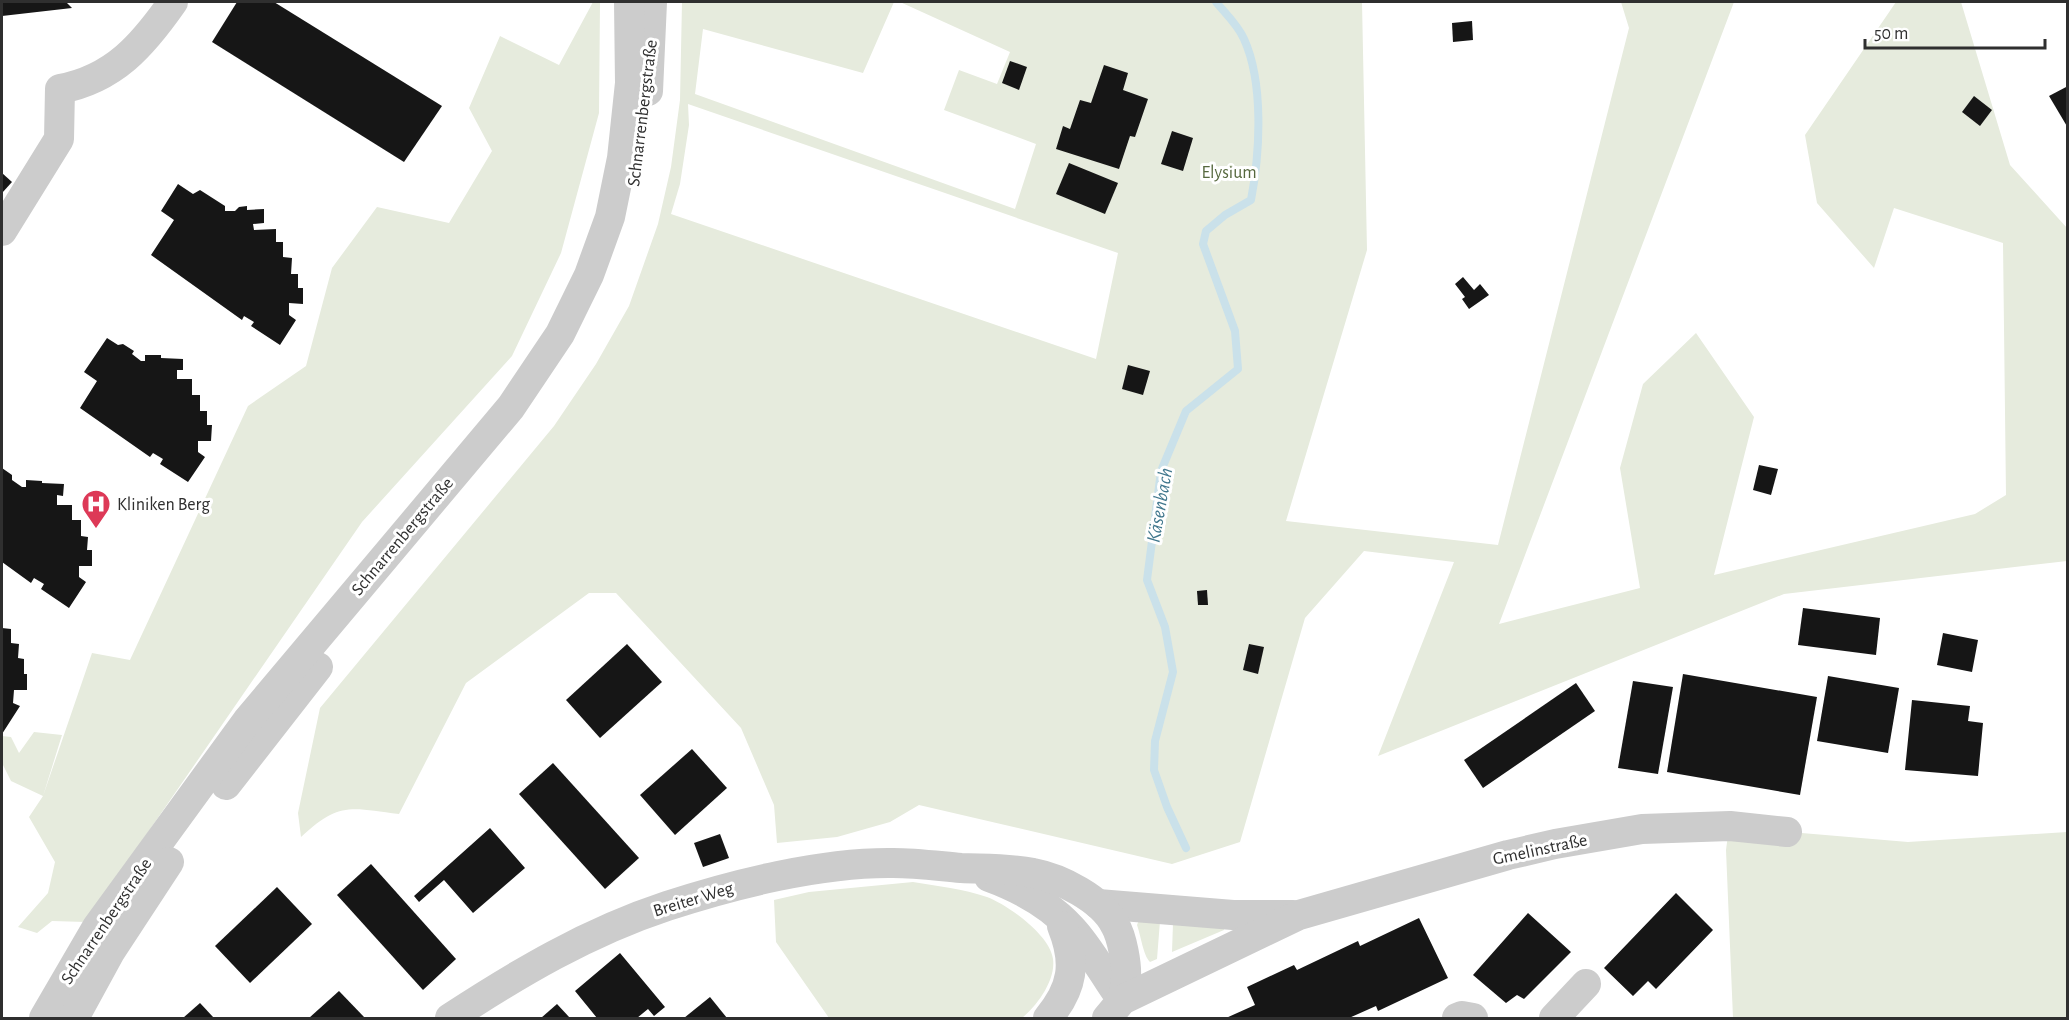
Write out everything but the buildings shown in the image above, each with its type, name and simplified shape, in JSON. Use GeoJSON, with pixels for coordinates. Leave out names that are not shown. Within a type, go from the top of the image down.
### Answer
{"type":"FeatureCollection","features":[{"type":"Feature","properties":{"kind":"street"},"geometry":{"type":"LineString","coordinates":[[2,231],[59,139],[60,89],[88,81],[122,62],[139,47],[173,2]]}},
{"type":"Feature","properties":{"kind":"street","name":"Schnarrenbergstraße"},"geometry":{"type":"LineString","coordinates":[[44,1018],[97,927],[247,721],[511,407],[560,334],[589,275],[610,218],[622,158],[630,83],[629,2]]}},
{"type":"Feature","properties":{"kind":"street","name":"Schnarrenbergstraße"},"geometry":{"type":"LineString","coordinates":[[74,1018],[110,952],[143,900],[228,782],[358,617],[506,441],[568,355],[606,282],[618,250],[629,209],[639,161],[648,94],[652,2]]}},
{"type":"Feature","properties":{"kind":"street","name":"Gmelinstraße"},"geometry":{"type":"LineString","coordinates":[[1114,1009],[1299,915],[1508,855],[1555,844],[1642,829],[1730,826],[1787,832]]}},
{"type":"Feature","properties":{"kind":"street","name":"Breiter Weg"},"geometry":{"type":"LineString","coordinates":[[450,1018],[551,956],[628,920],[707,893],[756,881],[857,864],[892,862],[997,868],[1033,873],[1074,889],[1098,904],[1115,925],[1125,956],[1126,978],[1114,1009]]}},
{"type":"Feature","properties":{"kind":"street","name":"Breiter Weg"},"geometry":{"type":"LineString","coordinates":[[961,867],[1025,892],[1058,915],[1082,941],[1114,1009]]}},
{"type":"Feature","properties":{"kind":"street","name":"Gmelinstraße"},"geometry":{"type":"LineString","coordinates":[[1098,904],[1233,915],[1299,915]]}},
{"type":"Feature","properties":{"kind":"street"},"geometry":{"type":"LineString","coordinates":[[1048,1018],[1066,990],[1072,961],[1058,915]]}},
{"type":"Feature","properties":{"kind":"street"},"geometry":{"type":"LineString","coordinates":[[1554,1018],[1586,984]]}},
{"type":"Feature","properties":{"kind":"street"},"geometry":{"type":"LineString","coordinates":[[1457,1018],[1462,1016],[1473,1018]]}},
{"type":"Feature","properties":{"kind":"green space"},"geometry":{"type":"Polygon","coordinates":[[[593,2],[600,2],[599,113],[561,253],[512,356],[362,522],[86,922],[52,921],[37,933],[18,927],[48,893],[55,862],[29,817],[43,796],[92,653],[130,660],[248,406],[306,366],[332,268],[377,207],[449,223],[492,151],[469,108],[500,36],[559,65],[593,2]]]}},
{"type":"Feature","properties":{"kind":"green space","name":"Elysium"},"geometry":{"type":"Polygon","coordinates":[[[682,2],[894,2],[863,73],[703,29],[695,94],[1015,209],[1036,144],[944,110],[959,70],[997,84],[1010,52],[900,2],[1362,2],[1367,250],[1286,521],[1498,545],[1629,28],[1621,2],[1734,2],[1499,624],[1640,588],[1620,468],[1643,384],[1696,333],[1754,417],[1714,575],[1975,514],[2006,495],[2003,243],[1894,208],[1874,268],[1817,203],[1805,135],[1896,2],[1961,2],[2010,165],[2067,228],[2067,561],[1784,594],[1378,756],[1454,562],[1364,551],[1305,618],[1240,842],[1172,864],[919,805],[890,822],[837,837],[777,843],[774,805],[741,728],[616,593],[589,593],[466,683],[399,814],[357,809],[336,812],[314,825],[301,837],[298,813],[320,708],[554,426],[596,364],[629,306],[658,224],[671,167],[680,100],[682,2]],[[688,104],[689,125],[680,184],[671,214],[1096,359],[1118,253],[688,104]]]}},
{"type":"Feature","properties":{"kind":"green space"},"geometry":{"type":"Polygon","coordinates":[[[34,732],[62,735],[43,796],[11,781],[2,763],[2,736],[11,737],[19,753],[34,732]]]}},
{"type":"Feature","properties":{"kind":"green space"},"geometry":{"type":"Polygon","coordinates":[[[1729,827],[1908,842],[2067,832],[2067,1018],[1733,1018],[1726,850],[1729,827]]]}},
{"type":"Feature","properties":{"kind":"green space"},"geometry":{"type":"Polygon","coordinates":[[[913,882],[987,897],[1027,922],[1044,940],[1053,959],[1052,975],[1039,1000],[1022,1018],[829,1018],[776,942],[774,900],[809,892],[913,882]]]}},
{"type":"Feature","properties":{"kind":"green space"},"geometry":{"type":"Polygon","coordinates":[[[1139,920],[1160,921],[1157,959],[1150,962],[1137,925],[1139,920]]]}},
{"type":"Feature","properties":{"kind":"green space"},"geometry":{"type":"Polygon","coordinates":[[[1173,923],[1223,926],[1224,930],[1172,952],[1173,923]]]}},
{"type":"Feature","properties":{"kind":"waterway","name":"Käsenbach"},"geometry":{"type":"LineString","coordinates":[[1186,848],[1167,807],[1154,770],[1155,741],[1173,672],[1165,627],[1147,580],[1161,471],[1186,411],[1238,369],[1235,331],[1203,244],[1206,231],[1225,215],[1251,200],[1257,161],[1257,97],[1255,76],[1244,39],[1235,24],[1216,2]]}},
{"type":"Feature","properties":{"kind":"place","name":"Kliniken Berg"},"geometry":{"type":"Point","coordinates":[96,530]}}]}
